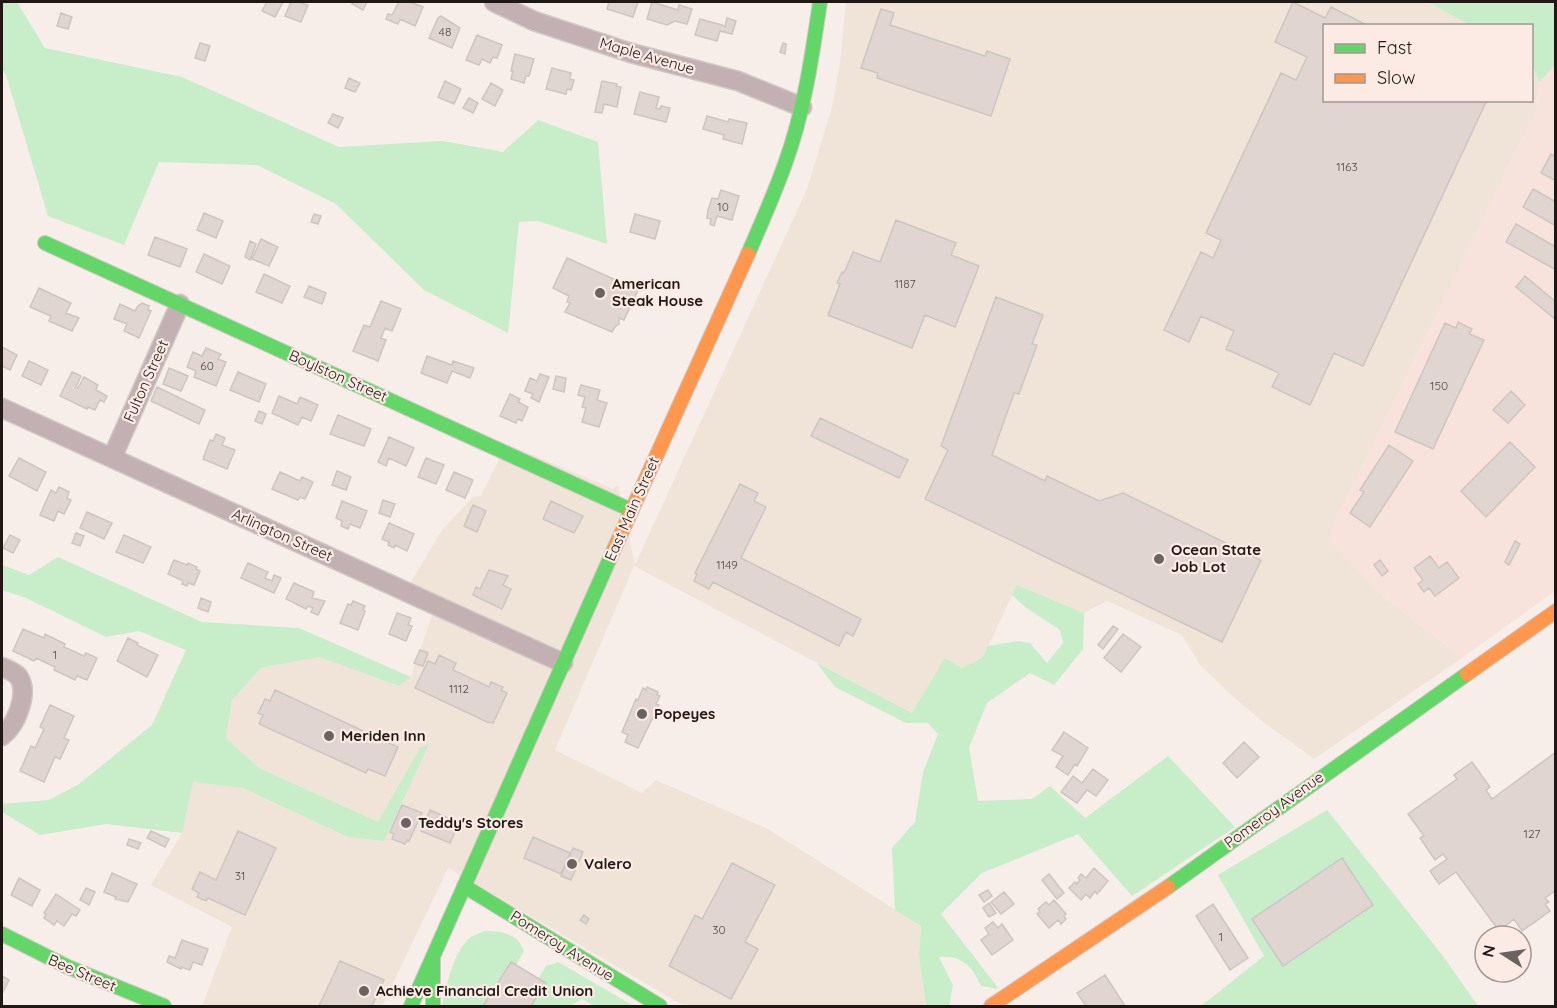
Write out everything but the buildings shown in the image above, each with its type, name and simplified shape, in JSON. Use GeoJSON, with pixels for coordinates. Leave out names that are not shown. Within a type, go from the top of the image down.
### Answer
{"type":"FeatureCollection","features":[{"type":"Feature","properties":{"kind":"main road","name":"East Main Street"},"geometry":{"type":"LineString","coordinates":[[411,1006],[760,228],[786,163],[802,107],[820,2]]}},
{"type":"Feature","properties":{"kind":"main road","name":"Boylston Street"},"geometry":{"type":"LineString","coordinates":[[45,243],[632,510]]}},
{"type":"Feature","properties":{"kind":"main road","name":"Pomeroy Avenue"},"geometry":{"type":"LineString","coordinates":[[991,1006],[1154,897],[1556,611]]}},
{"type":"Feature","properties":{"kind":"main road","name":"Pomeroy Avenue"},"geometry":{"type":"LineString","coordinates":[[464,886],[660,1006]]}},
{"type":"Feature","properties":{"kind":"main road","name":"Bee Street"},"geometry":{"type":"LineString","coordinates":[[2,934],[68,968],[164,1006]]}},
{"type":"Feature","properties":{"kind":"main road"},"geometry":{"type":"LineString","coordinates":[[433,957],[433,1006]]}},
{"type":"Feature","properties":{"kind":"street","name":"Maple Avenue"},"geometry":{"type":"LineString","coordinates":[[494,2],[534,21],[631,53],[738,81],[802,107]]}},
{"type":"Feature","properties":{"kind":"street","name":"Fulton Street"},"geometry":{"type":"LineString","coordinates":[[112,458],[180,304]]}},
{"type":"Feature","properties":{"kind":"street","name":"Arlington Street"},"geometry":{"type":"LineString","coordinates":[[2,408],[563,663]]}},
{"type":"Feature","properties":{"kind":"street"},"geometry":{"type":"LineString","coordinates":[[2,667],[17,674],[23,687],[17,717],[2,736]]}},
{"type":"Feature","properties":{"kind":"shaded area"},"geometry":{"type":"Polygon","coordinates":[[[846,2],[1427,2],[1469,24],[1323,24],[1323,102],[1533,102],[1533,67],[1539,82],[1537,107],[1382,595],[1462,658],[1314,759],[1231,695],[1200,665],[1182,635],[1107,601],[1084,613],[1017,585],[983,657],[962,668],[945,659],[912,713],[634,566],[555,750],[642,793],[656,780],[768,829],[921,926],[919,955],[926,1006],[684,1006],[448,868],[382,1006],[202,1006],[232,927],[151,885],[182,833],[192,782],[243,788],[348,837],[384,841],[420,748],[378,823],[259,768],[226,738],[232,700],[261,668],[319,657],[399,686],[411,677],[432,615],[400,601],[442,530],[473,497],[481,496],[507,444],[613,489],[618,485],[635,565],[807,189],[832,107],[840,63],[846,2]]]}},
{"type":"Feature","properties":{"kind":"shaded area"},"geometry":{"type":"Polygon","coordinates":[[[1555,2],[1555,591],[1462,658],[1382,595],[1332,544],[1330,531],[1537,107],[1539,82],[1533,61],[1555,2]]]}},
{"type":"Feature","properties":{"kind":"green space"},"geometry":{"type":"Polygon","coordinates":[[[2,2],[17,2],[45,48],[182,77],[339,147],[443,141],[503,152],[538,120],[598,142],[607,244],[538,221],[519,222],[508,333],[424,290],[336,204],[257,165],[159,162],[124,245],[48,216],[6,75],[2,69],[2,2]]]}},
{"type":"Feature","properties":{"kind":"green space"},"geometry":{"type":"Polygon","coordinates":[[[1427,2],[1555,2],[1555,65],[1539,82],[1533,67],[1533,24],[1469,24],[1427,2]]]}},
{"type":"Feature","properties":{"kind":"green space"},"geometry":{"type":"Polygon","coordinates":[[[58,557],[202,622],[299,628],[411,677],[399,686],[319,657],[261,668],[232,700],[226,738],[259,768],[378,822],[420,748],[429,744],[384,841],[348,837],[243,788],[193,782],[182,833],[106,824],[40,835],[2,812],[2,804],[49,800],[79,784],[152,725],[186,650],[139,631],[106,637],[26,598],[2,590],[2,565],[29,575],[58,557]]]}},
{"type":"Feature","properties":{"kind":"green space"},"geometry":{"type":"Polygon","coordinates":[[[1017,585],[1084,613],[1083,649],[1054,685],[1030,673],[987,703],[969,748],[978,801],[1032,799],[1050,786],[1085,818],[1168,756],[1235,827],[1132,896],[1078,834],[982,873],[941,914],[999,989],[981,986],[970,968],[960,960],[939,957],[953,985],[949,1006],[926,1006],[919,955],[921,926],[895,910],[892,848],[915,822],[923,772],[938,734],[928,723],[906,723],[835,687],[817,663],[912,713],[945,658],[962,668],[983,657],[988,646],[1018,641],[1030,643],[1047,663],[1063,643],[1060,630],[1025,607],[1012,595],[1017,585]]]}},
{"type":"Feature","properties":{"kind":"green space"},"geometry":{"type":"Polygon","coordinates":[[[1327,810],[1443,956],[1478,1006],[1201,1006],[1264,956],[1218,875],[1327,810]]]}},
{"type":"Feature","properties":{"kind":"green space"},"geometry":{"type":"Polygon","coordinates":[[[484,931],[508,934],[517,940],[524,951],[516,965],[510,962],[483,1006],[442,1006],[455,959],[460,950],[471,937],[484,931]]]}},
{"type":"Feature","properties":{"kind":"green space"},"geometry":{"type":"Polygon","coordinates":[[[558,962],[634,1006],[595,1006],[582,999],[572,1005],[531,1006],[545,984],[538,979],[546,966],[558,962]]]}},
{"type":"Feature","properties":{"kind":"traffic: fast"},"geometry":{"type":"LineString","coordinates":[[748,254],[792,144],[810,64],[820,2]]}},
{"type":"Feature","properties":{"kind":"traffic: fast"},"geometry":{"type":"LineString","coordinates":[[45,243],[631,510]]}},
{"type":"Feature","properties":{"kind":"traffic: fast"},"geometry":{"type":"LineString","coordinates":[[411,1006],[615,547]]}},
{"type":"Feature","properties":{"kind":"traffic: fast"},"geometry":{"type":"LineString","coordinates":[[1168,887],[1467,674]]}},
{"type":"Feature","properties":{"kind":"traffic: fast"},"geometry":{"type":"LineString","coordinates":[[464,886],[660,1006]]}},
{"type":"Feature","properties":{"kind":"traffic: fast"},"geometry":{"type":"LineString","coordinates":[[2,934],[68,967],[164,1006]]}},
{"type":"Feature","properties":{"kind":"traffic: fast"},"geometry":{"type":"LineString","coordinates":[[433,957],[433,1006]]}},
{"type":"Feature","properties":{"kind":"traffic: slow"},"geometry":{"type":"LineString","coordinates":[[615,547],[748,254]]}},
{"type":"Feature","properties":{"kind":"traffic: slow"},"geometry":{"type":"LineString","coordinates":[[1467,674],[1556,611]]}},
{"type":"Feature","properties":{"kind":"traffic: slow"},"geometry":{"type":"LineString","coordinates":[[991,1006],[1168,887]]}},
{"type":"Feature","properties":{"kind":"place","name":"American Steak House"},"geometry":{"type":"Point","coordinates":[600,293]}},
{"type":"Feature","properties":{"kind":"place","name":"Ocean State Job Lot"},"geometry":{"type":"Point","coordinates":[1159,559]}},
{"type":"Feature","properties":{"kind":"place","name":"Popeyes"},"geometry":{"type":"Point","coordinates":[642,714]}},
{"type":"Feature","properties":{"kind":"place","name":"Meriden Inn"},"geometry":{"type":"Point","coordinates":[329,736]}},
{"type":"Feature","properties":{"kind":"place","name":"Teddy's Stores"},"geometry":{"type":"Point","coordinates":[406,823]}},
{"type":"Feature","properties":{"kind":"place","name":"Valero"},"geometry":{"type":"Point","coordinates":[572,864]}},
{"type":"Feature","properties":{"kind":"place","name":"Achieve Financial Credit Union"},"geometry":{"type":"Point","coordinates":[364,991]}}]}
